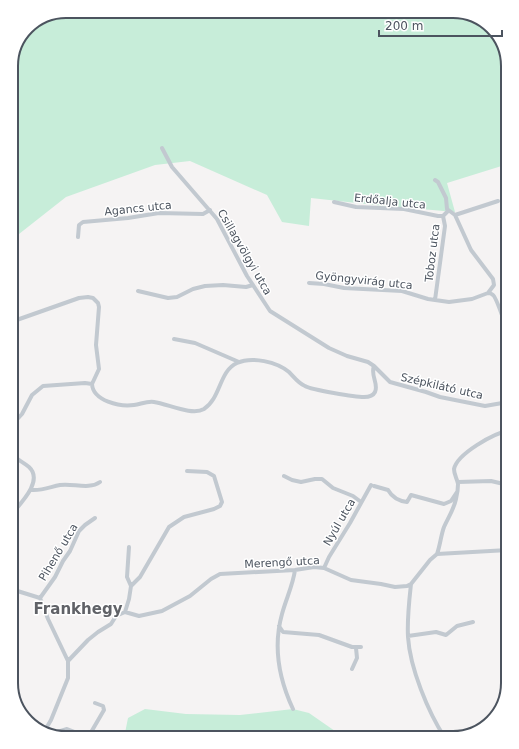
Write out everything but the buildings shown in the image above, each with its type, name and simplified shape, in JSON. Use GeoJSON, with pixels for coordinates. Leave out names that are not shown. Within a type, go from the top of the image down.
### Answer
{"type":"FeatureCollection","features":[{"type":"Feature","properties":{"kind":"street","name":"Csillagvölgyi utca"},"geometry":{"type":"LineString","coordinates":[[162,148],[172,167],[210,210],[221,227],[253,286],[268,308],[278,317],[331,349],[347,356],[368,362],[374,366]]}},
{"type":"Feature","properties":{"kind":"street"},"geometry":{"type":"LineString","coordinates":[[435,180],[439,183],[446,198],[446,206],[448,211],[455,215],[472,250],[493,279],[494,285],[488,293],[495,296],[501,314]]}},
{"type":"Feature","properties":{"kind":"street"},"geometry":{"type":"LineString","coordinates":[[455,215],[498,201]]}},
{"type":"Feature","properties":{"kind":"street","name":"Erdőalja utca"},"geometry":{"type":"LineString","coordinates":[[334,202],[356,207],[404,209],[443,216]]}},
{"type":"Feature","properties":{"kind":"street","name":"Agancs utca"},"geometry":{"type":"LineString","coordinates":[[78,237],[79,225],[83,222],[128,218],[159,212],[203,214],[210,210]]}},
{"type":"Feature","properties":{"kind":"street","name":"Toboz utca"},"geometry":{"type":"LineString","coordinates":[[435,300],[445,226],[443,216],[448,211]]}},
{"type":"Feature","properties":{"kind":"street","name":"Gyöngyvirág utca"},"geometry":{"type":"LineString","coordinates":[[309,283],[344,288],[402,292],[449,302],[481,297],[488,293]]}},
{"type":"Feature","properties":{"kind":"street"},"geometry":{"type":"LineString","coordinates":[[138,292],[168,298],[205,286],[223,285],[246,288],[253,286]]}},
{"type":"Feature","properties":{"kind":"street"},"geometry":{"type":"LineString","coordinates":[[18,320],[79,298],[93,298],[99,305],[100,313],[96,344],[99,369],[92,384],[92,389],[102,399],[108,401],[129,405],[155,402],[194,412],[204,409],[210,403],[226,372],[239,362]]}},
{"type":"Feature","properties":{"kind":"street"},"geometry":{"type":"LineString","coordinates":[[174,339],[195,343],[239,362],[260,361],[271,363],[284,369],[300,383],[311,389],[365,397],[373,395],[376,390],[372,373],[374,366]]}},
{"type":"Feature","properties":{"kind":"street","name":"Szépkilátó utca"},"geometry":{"type":"LineString","coordinates":[[374,366],[390,382],[440,397],[485,406],[501,403]]}},
{"type":"Feature","properties":{"kind":"street"},"geometry":{"type":"LineString","coordinates":[[18,419],[32,395],[44,386],[85,383],[92,384]]}},
{"type":"Feature","properties":{"kind":"street"},"geometry":{"type":"LineString","coordinates":[[441,731],[431,714],[420,686],[409,649],[408,636],[411,584],[436,554],[440,544],[443,528],[455,505],[458,482],[454,472],[457,462],[483,440],[501,432]]}},
{"type":"Feature","properties":{"kind":"street"},"geometry":{"type":"LineString","coordinates":[[18,460],[30,470],[34,479],[31,490],[18,506]]}},
{"type":"Feature","properties":{"kind":"street"},"geometry":{"type":"LineString","coordinates":[[131,586],[140,576],[169,526],[184,517],[214,509],[220,506],[222,502],[214,476],[207,472],[187,471]]}},
{"type":"Feature","properties":{"kind":"street"},"geometry":{"type":"LineString","coordinates":[[284,476],[292,480],[302,482],[322,479],[333,488],[353,496],[361,502]]}},
{"type":"Feature","properties":{"kind":"street"},"geometry":{"type":"LineString","coordinates":[[31,490],[44,489],[60,485],[88,486],[100,482]]}},
{"type":"Feature","properties":{"kind":"street"},"geometry":{"type":"LineString","coordinates":[[458,482],[491,482],[501,484]]}},
{"type":"Feature","properties":{"kind":"street","name":"Nyúl utca"},"geometry":{"type":"LineString","coordinates":[[324,568],[361,502],[372,486],[388,490],[391,495],[401,502],[407,502],[411,495],[444,504],[451,501],[457,492]]}},
{"type":"Feature","properties":{"kind":"street","name":"Pihenő utca"},"geometry":{"type":"LineString","coordinates":[[40,598],[55,577],[70,551],[79,531],[95,518]]}},
{"type":"Feature","properties":{"kind":"street"},"geometry":{"type":"LineString","coordinates":[[68,661],[88,640],[111,624],[116,616],[125,612],[131,586],[127,577],[129,547]]}},
{"type":"Feature","properties":{"kind":"street"},"geometry":{"type":"LineString","coordinates":[[436,554],[501,550]]}},
{"type":"Feature","properties":{"kind":"street","name":"Merengő utca"},"geometry":{"type":"LineString","coordinates":[[125,612],[139,616],[162,611],[190,596],[217,576],[225,573],[295,570],[314,567],[324,568],[351,580],[395,587],[407,586],[411,584]]}},
{"type":"Feature","properties":{"kind":"street"},"geometry":{"type":"LineString","coordinates":[[293,709],[286,692],[279,662],[277,641],[279,626],[294,578],[295,570]]}},
{"type":"Feature","properties":{"kind":"street"},"geometry":{"type":"LineString","coordinates":[[18,591],[40,598],[48,619],[68,661],[68,678],[47,727]]}},
{"type":"Feature","properties":{"kind":"street"},"geometry":{"type":"LineString","coordinates":[[408,636],[436,632],[446,635],[457,626],[473,622]]}},
{"type":"Feature","properties":{"kind":"street"},"geometry":{"type":"LineString","coordinates":[[279,626],[283,632],[319,635],[359,648],[352,669]]}},
{"type":"Feature","properties":{"kind":"street"},"geometry":{"type":"LineString","coordinates":[[92,731],[104,710],[103,706],[95,704]]}},
{"type":"Feature","properties":{"kind":"street"},"geometry":{"type":"LineString","coordinates":[[62,731],[67,729],[72,731]]}},
{"type":"Feature","properties":{"kind":"green space"},"geometry":{"type":"Polygon","coordinates":[[[60,18],[456,18],[477,24],[487,32],[495,42],[501,60],[501,166],[447,183],[455,212],[311,198],[309,226],[282,222],[267,195],[190,161],[155,165],[66,197],[19,234],[18,63],[23,45],[34,30],[42,24],[60,18]]]}},
{"type":"Feature","properties":{"kind":"green space"},"geometry":{"type":"Polygon","coordinates":[[[145,709],[186,714],[240,715],[293,709],[309,713],[335,731],[125,731],[128,718],[145,709]]]}},
{"type":"Feature","properties":{"kind":"district","name":"Frankhegy"},"geometry":{"type":"Point","coordinates":[78,609]}}]}
